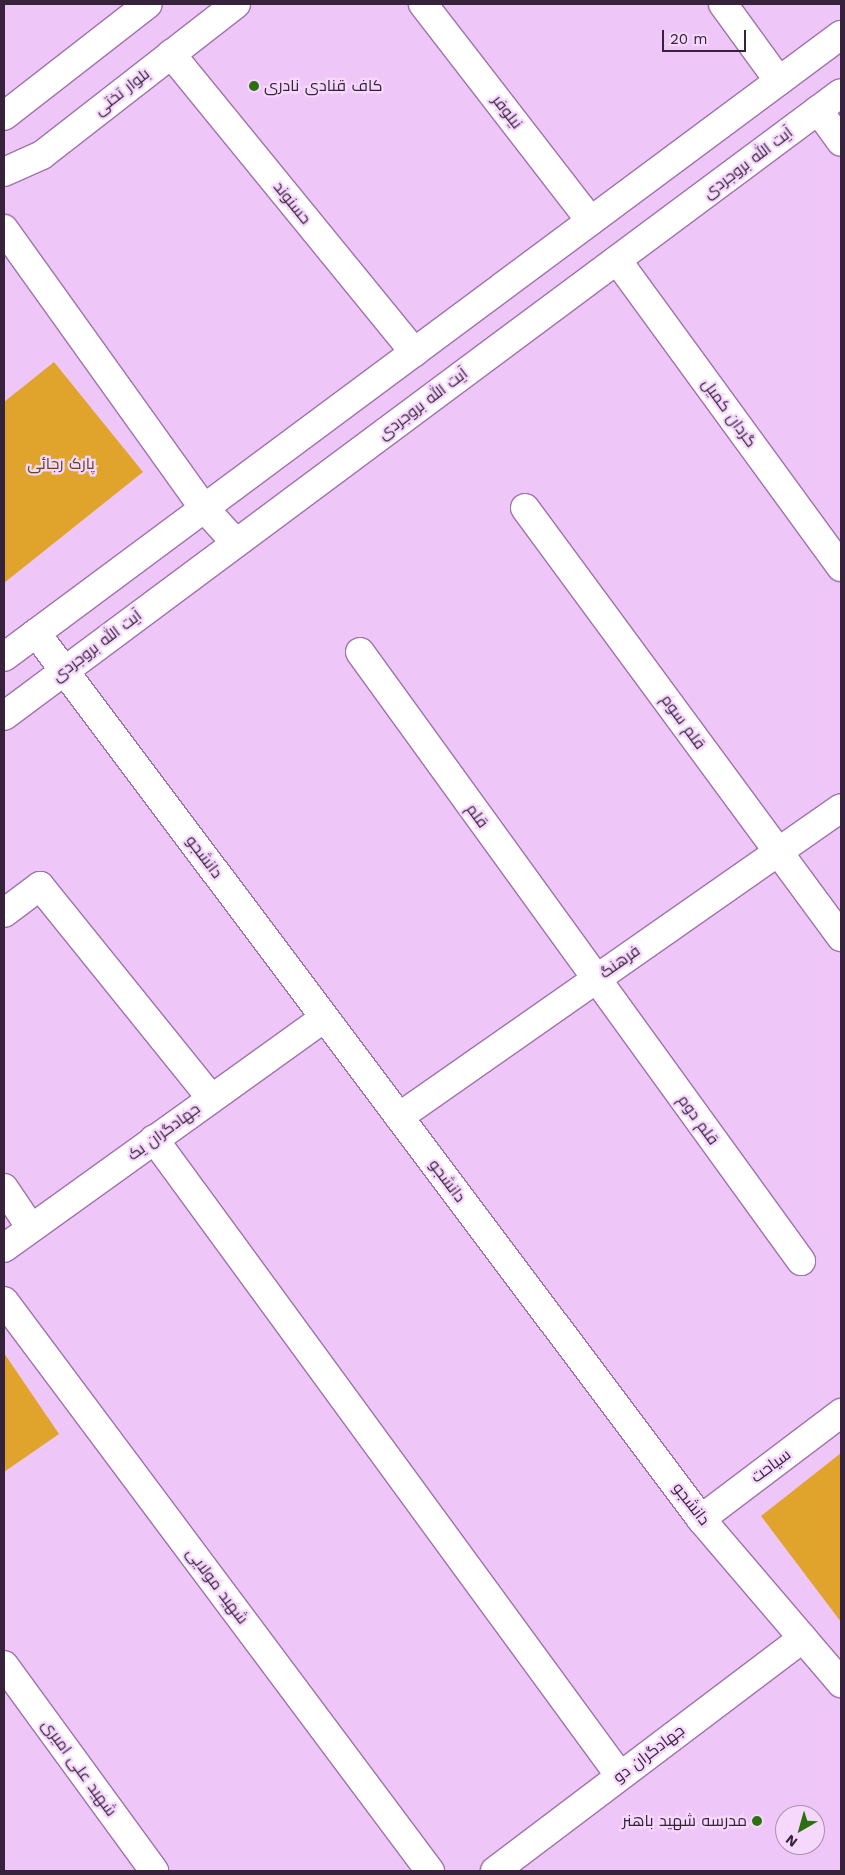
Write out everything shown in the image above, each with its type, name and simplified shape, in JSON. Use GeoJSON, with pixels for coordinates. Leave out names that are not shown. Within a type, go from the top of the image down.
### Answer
{"type":"FeatureCollection","features":[{"type":"Feature","properties":{"kind":"street"},"geometry":{"type":"LineString","coordinates":[[4,116],[148,4]]}},
{"type":"Feature","properties":{"kind":"street","name":"بلوار تختی"},"geometry":{"type":"LineString","coordinates":[[4,172],[42,155],[236,4]]}},
{"type":"Feature","properties":{"kind":"street","name":"نیلوفر"},"geometry":{"type":"LineString","coordinates":[[423,4],[591,220]]}},
{"type":"Feature","properties":{"kind":"street"},"geometry":{"type":"LineString","coordinates":[[723,4],[779,81]]}},
{"type":"Feature","properties":{"kind":"street"},"geometry":{"type":"LineString","coordinates":[[4,657],[841,35]]}},
{"type":"Feature","properties":{"kind":"street","name":"حسنوند"},"geometry":{"type":"LineString","coordinates":[[171,54],[414,352]]}},
{"type":"Feature","properties":{"kind":"street","name":"آیت الله بروجردی"},"geometry":{"type":"LineString","coordinates":[[4,716],[841,93]]}},
{"type":"Feature","properties":{"kind":"street"},"geometry":{"type":"LineString","coordinates":[[818,110],[841,142]]}},
{"type":"Feature","properties":{"kind":"street"},"geometry":{"type":"LineString","coordinates":[[4,229],[204,508],[236,543]]}},
{"type":"Feature","properties":{"kind":"street","name":"گردان کمیل"},"geometry":{"type":"LineString","coordinates":[[617,260],[841,567]]}},
{"type":"Feature","properties":{"kind":"street","name":"قلم سوم"},"geometry":{"type":"LineString","coordinates":[[525,508],[841,937]]}},
{"type":"Feature","properties":{"kind":"street","name":"دانشجو"},"geometry":{"type":"LineString","coordinates":[[36,633],[701,1519],[841,1682]]}},
{"type":"Feature","properties":{"kind":"street","name":"قلم"},"geometry":{"type":"LineString","coordinates":[[360,652],[595,980]]}},
{"type":"Feature","properties":{"kind":"street","name":"فرهنگ"},"geometry":{"type":"LineString","coordinates":[[399,1116],[841,808]]}},
{"type":"Feature","properties":{"kind":"street"},"geometry":{"type":"LineString","coordinates":[[4,913],[40,886],[211,1098]]}},
{"type":"Feature","properties":{"kind":"street","name":"قلم دوم"},"geometry":{"type":"LineString","coordinates":[[595,980],[801,1261]]}},
{"type":"Feature","properties":{"kind":"street","name":"جهادگران یک"},"geometry":{"type":"LineString","coordinates":[[4,1248],[324,1018]]}},
{"type":"Feature","properties":{"kind":"street"},"geometry":{"type":"LineString","coordinates":[[154,1139],[620,1776]]}},
{"type":"Feature","properties":{"kind":"street"},"geometry":{"type":"LineString","coordinates":[[4,1188],[32,1228]]}},
{"type":"Feature","properties":{"kind":"street","name":"شهید مولایی"},"geometry":{"type":"LineString","coordinates":[[4,1301],[430,1871]]}},
{"type":"Feature","properties":{"kind":"street","name":"سیاحت"},"geometry":{"type":"LineString","coordinates":[[701,1519],[841,1413]]}},
{"type":"Feature","properties":{"kind":"street","name":"جهادگران دو"},"geometry":{"type":"LineString","coordinates":[[511,1867],[620,1776],[803,1638]]}},
{"type":"Feature","properties":{"kind":"street","name":"شهید علی امیری"},"geometry":{"type":"LineString","coordinates":[[4,1665],[154,1871]]}},
{"type":"Feature","properties":{"kind":"green space","name":"پارک رجائی"},"geometry":{"type":"Polygon","coordinates":[[[54,362],[143,472],[4,583],[4,402],[54,362]]]}},
{"type":"Feature","properties":{"kind":"green space"},"geometry":{"type":"Polygon","coordinates":[[[4,1353],[59,1434],[4,1472],[4,1353]]]}},
{"type":"Feature","properties":{"kind":"green space"},"geometry":{"type":"Polygon","coordinates":[[[841,1453],[841,1622],[761,1516],[841,1453]]]}},
{"type":"Feature","properties":{"kind":"place","name":"کاف قنادی نادری"},"geometry":{"type":"Point","coordinates":[254,86]}},
{"type":"Feature","properties":{"kind":"place","name":"مدرسه شهید باهنر"},"geometry":{"type":"Point","coordinates":[757,1821]}}]}
